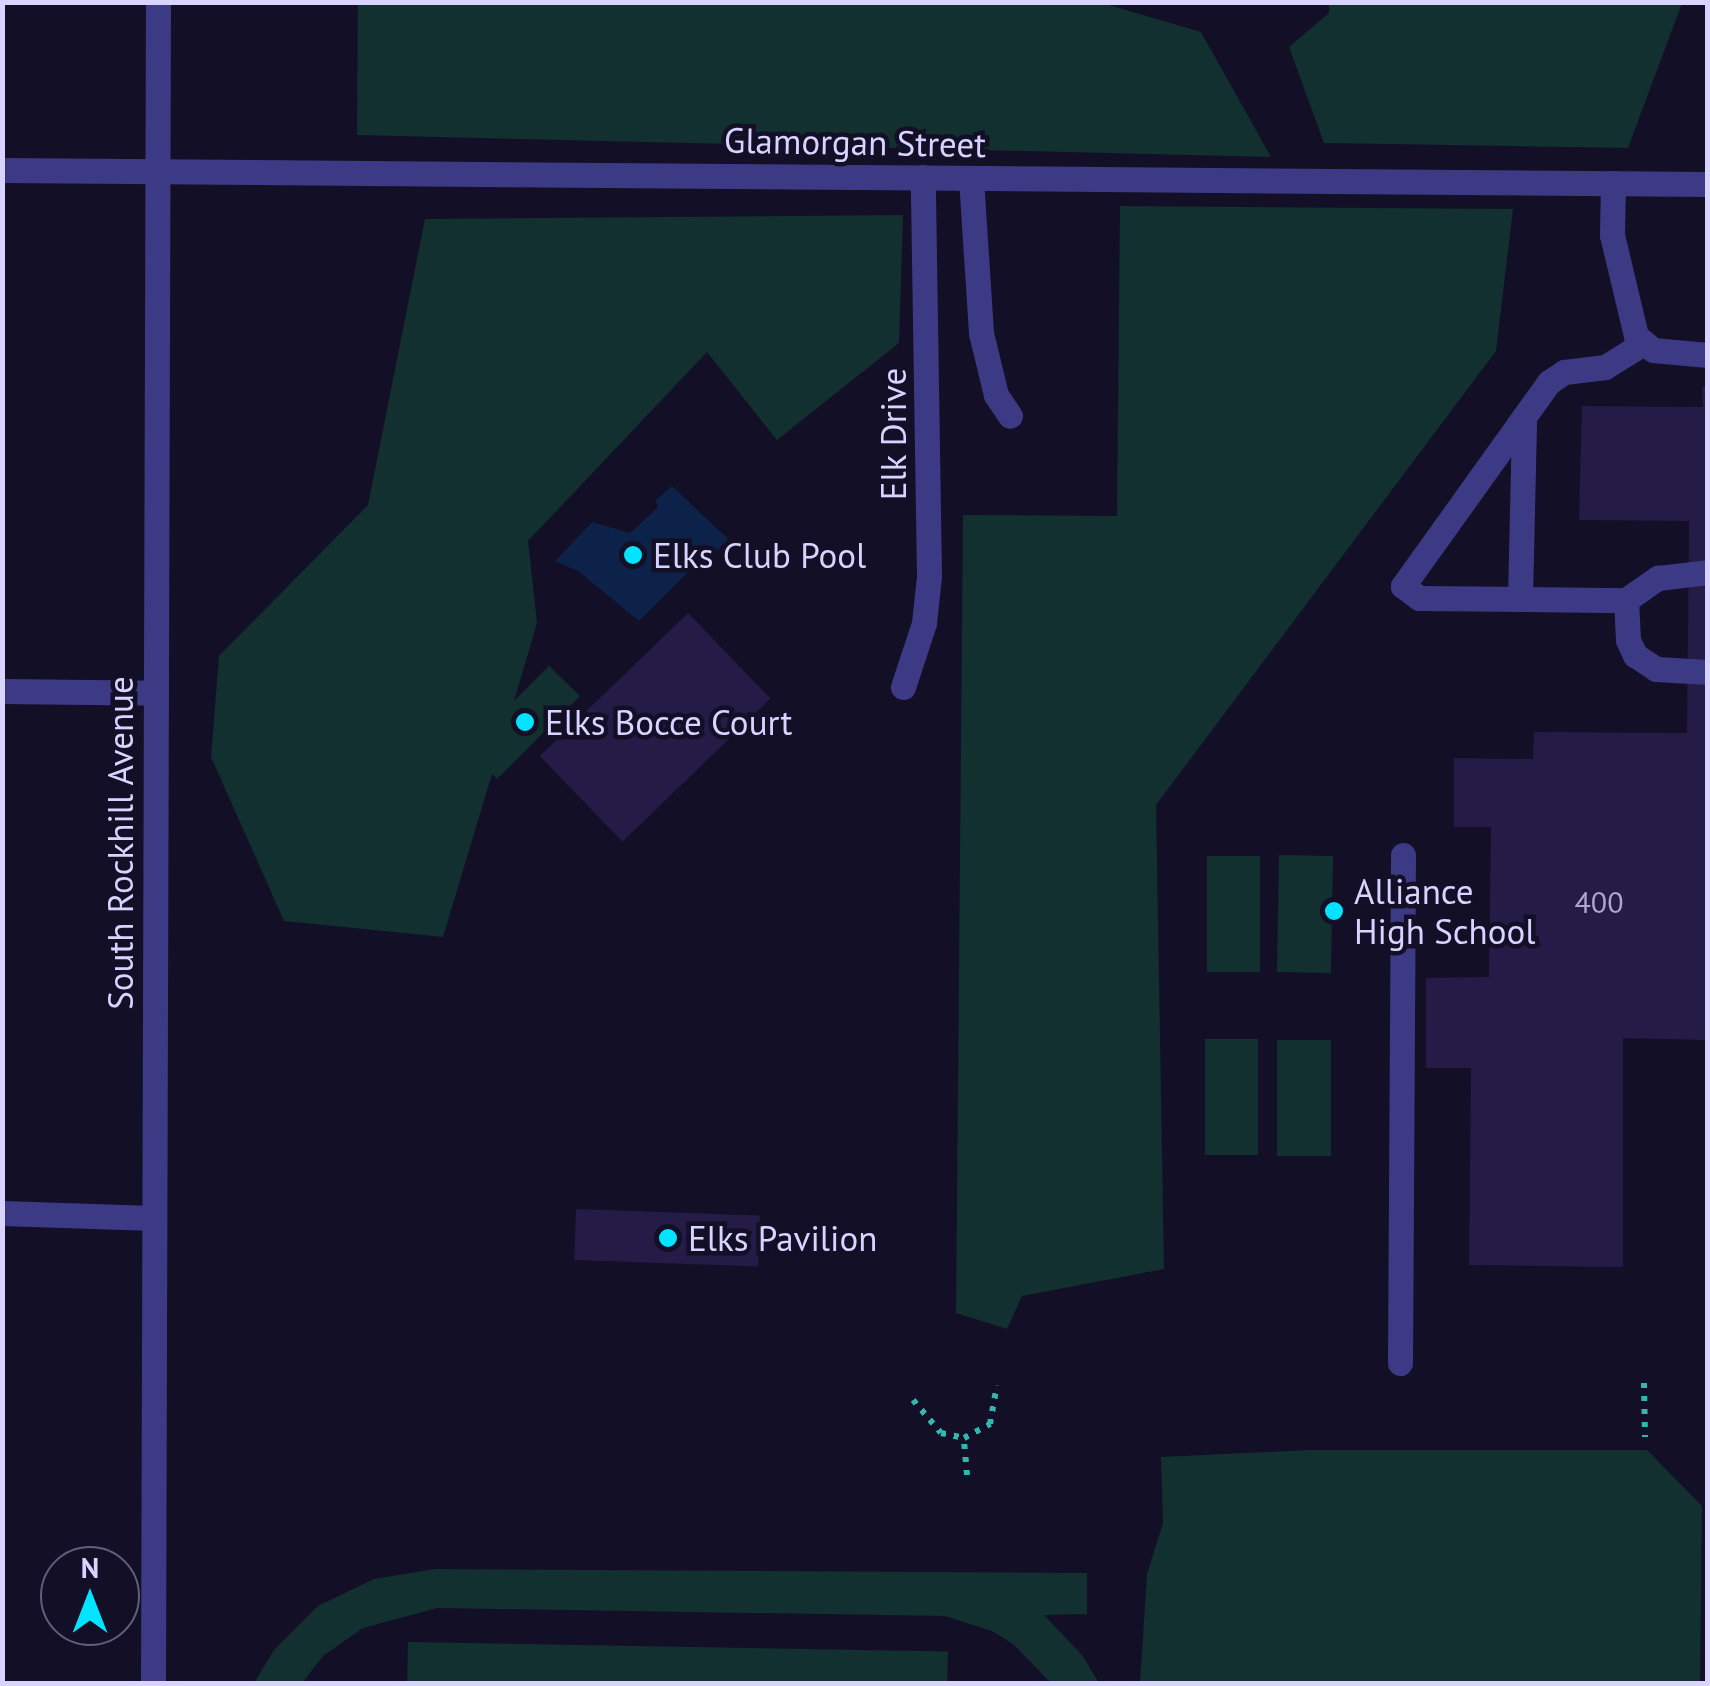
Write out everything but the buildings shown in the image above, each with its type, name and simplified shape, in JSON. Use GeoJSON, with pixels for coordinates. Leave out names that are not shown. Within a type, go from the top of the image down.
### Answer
{"type":"FeatureCollection","features":[{"type":"Feature","properties":{"kind":"street","name":"South Rockhill Avenue"},"geometry":{"type":"LineString","coordinates":[[153,1684],[158,2]]}},
{"type":"Feature","properties":{"kind":"street","name":"Glamorgan Street"},"geometry":{"type":"LineString","coordinates":[[2,170],[1708,184]]}},
{"type":"Feature","properties":{"kind":"street","name":"Elk Drive"},"geometry":{"type":"LineString","coordinates":[[903,687],[924,623],[929,576],[923,177]]}},
{"type":"Feature","properties":{"kind":"street"},"geometry":{"type":"LineString","coordinates":[[971,178],[984,350],[996,395],[1010,416]]}},
{"type":"Feature","properties":{"kind":"street"},"geometry":{"type":"LineString","coordinates":[[1613,183],[1612,236],[1621,289],[1642,344],[1673,355],[1708,355]]}},
{"type":"Feature","properties":{"kind":"street"},"geometry":{"type":"LineString","coordinates":[[1642,344],[1605,366],[1564,372],[1549,382],[1402,586],[1420,598],[1626,600],[1658,578],[1708,572]]}},
{"type":"Feature","properties":{"kind":"street"},"geometry":{"type":"LineString","coordinates":[[1520,599],[1524,417]]}},
{"type":"Feature","properties":{"kind":"street"},"geometry":{"type":"LineString","coordinates":[[1626,600],[1628,640],[1635,655],[1656,669],[1708,672]]}},
{"type":"Feature","properties":{"kind":"street"},"geometry":{"type":"LineString","coordinates":[[2,692],[155,693]]}},
{"type":"Feature","properties":{"kind":"street"},"geometry":{"type":"LineString","coordinates":[[1400,1363],[1403,855]]}},
{"type":"Feature","properties":{"kind":"street"},"geometry":{"type":"LineString","coordinates":[[2,1213],[154,1218]]}},
{"type":"Feature","properties":{"kind":"path"},"geometry":{"type":"LineString","coordinates":[[1644,1383],[1645,1436]]}},
{"type":"Feature","properties":{"kind":"path"},"geometry":{"type":"LineString","coordinates":[[913,1400],[941,1433],[964,1438],[990,1424],[997,1386]]}},
{"type":"Feature","properties":{"kind":"path"},"geometry":{"type":"LineString","coordinates":[[964,1438],[967,1475]]}},
{"type":"Feature","properties":{"kind":"green space"},"geometry":{"type":"Polygon","coordinates":[[[1329,2],[1682,3],[1628,148],[1324,143],[1289,47],[1329,13],[1329,2]]]}},
{"type":"Feature","properties":{"kind":"green space"},"geometry":{"type":"Polygon","coordinates":[[[358,3],[1102,3],[1201,32],[1271,157],[357,135],[358,3]]]}},
{"type":"Feature","properties":{"kind":"green space"},"geometry":{"type":"Polygon","coordinates":[[[1120,206],[1513,209],[1496,351],[1156,805],[1164,1269],[1022,1296],[1007,1329],[956,1313],[963,515],[1117,516],[1120,206]]]}},
{"type":"Feature","properties":{"kind":"green space"},"geometry":{"type":"Polygon","coordinates":[[[903,215],[899,343],[777,440],[707,352],[528,541],[537,623],[514,701],[549,666],[580,696],[497,779],[492,774],[443,937],[284,921],[211,757],[219,656],[368,505],[425,219],[903,215]]]}},
{"type":"Feature","properties":{"kind":"green space"},"geometry":{"type":"Polygon","coordinates":[[[1279,855],[1333,856],[1331,973],[1277,972],[1279,855]]]}},
{"type":"Feature","properties":{"kind":"green space"},"geometry":{"type":"Polygon","coordinates":[[[1207,856],[1260,856],[1260,972],[1207,972],[1207,856]]]}},
{"type":"Feature","properties":{"kind":"green space"},"geometry":{"type":"Polygon","coordinates":[[[1205,1039],[1258,1039],[1258,1155],[1205,1155],[1205,1039]]]}},
{"type":"Feature","properties":{"kind":"green space"},"geometry":{"type":"Polygon","coordinates":[[[1277,1040],[1331,1040],[1331,1156],[1277,1156],[1277,1040]]]}},
{"type":"Feature","properties":{"kind":"green space"},"geometry":{"type":"Polygon","coordinates":[[[1310,1450],[1647,1450],[1702,1506],[1700,1683],[1140,1683],[1147,1574],[1163,1523],[1161,1457],[1310,1450]]]}},
{"type":"Feature","properties":{"kind":"green space"},"geometry":{"type":"Polygon","coordinates":[[[435,1569],[1087,1573],[1087,1614],[1044,1615],[1082,1655],[1099,1683],[1051,1683],[1013,1644],[992,1631],[945,1616],[437,1608],[363,1628],[323,1656],[302,1683],[254,1683],[274,1650],[318,1606],[374,1579],[435,1569]]]}},
{"type":"Feature","properties":{"kind":"green space"},"geometry":{"type":"Polygon","coordinates":[[[408,1642],[948,1651],[947,1684],[407,1683],[408,1642]]]}},
{"type":"Feature","properties":{"kind":"water","name":"Elks Club Pool"},"geometry":{"type":"Polygon","coordinates":[[[672,486],[728,539],[711,557],[706,554],[639,621],[578,571],[555,561],[592,522],[630,533],[658,507],[655,501],[672,486]]]}},
{"type":"Feature","properties":{"kind":"place","name":"Elks Club Pool"},"geometry":{"type":"Point","coordinates":[633,555]}},
{"type":"Feature","properties":{"kind":"place","name":"Elks Bocce Court"},"geometry":{"type":"Point","coordinates":[525,722]}},
{"type":"Feature","properties":{"kind":"place","name":"Alliance High School"},"geometry":{"type":"Point","coordinates":[1334,911]}},
{"type":"Feature","properties":{"kind":"place","name":"Elks Pavilion"},"geometry":{"type":"Point","coordinates":[668,1238]}}]}
